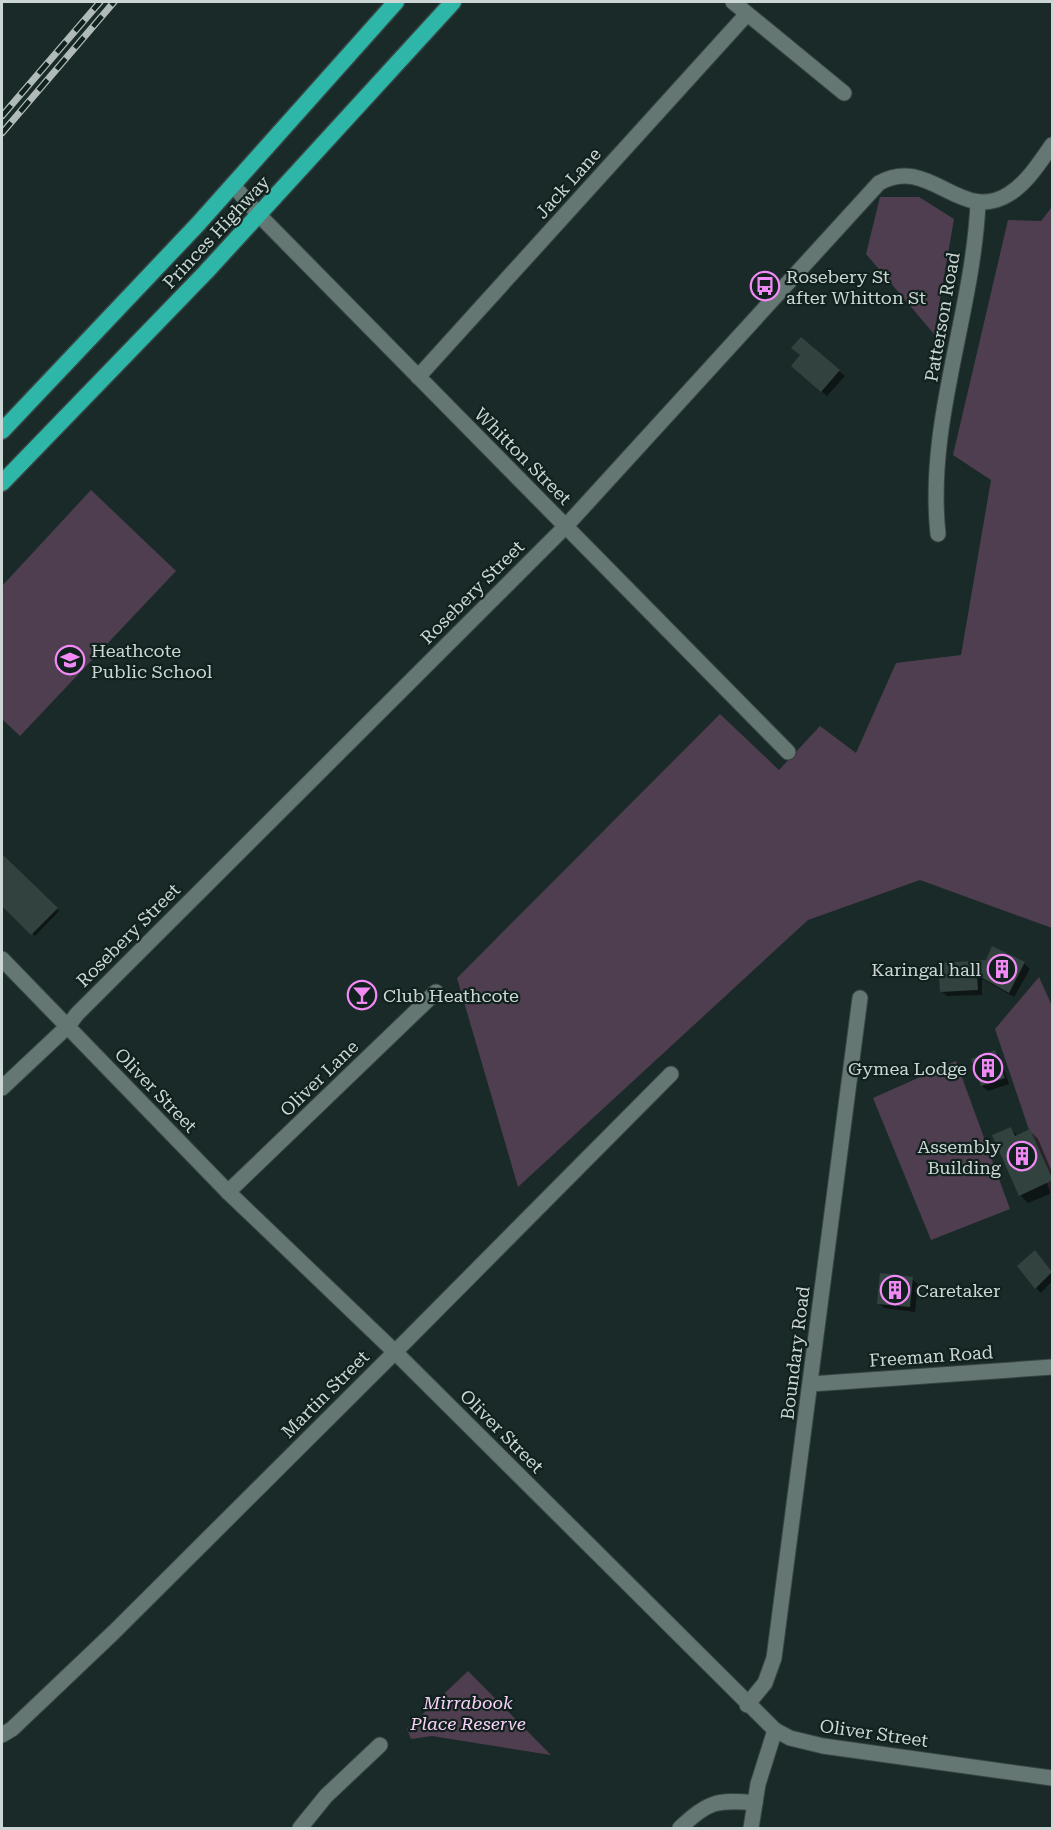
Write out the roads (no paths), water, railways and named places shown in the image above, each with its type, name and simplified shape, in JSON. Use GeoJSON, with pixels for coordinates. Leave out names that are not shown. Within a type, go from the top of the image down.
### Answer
{"type":"FeatureCollection","features":[{"type":"Feature","properties":{"kind":"highway","name":"Princes Highway"},"geometry":{"type":"LineString","coordinates":[[2,431],[233,185],[396,2]]}},
{"type":"Feature","properties":{"kind":"highway","name":"Princes Highway"},"geometry":{"type":"LineString","coordinates":[[2,483],[93,392],[259,215],[453,2]]}},
{"type":"Feature","properties":{"kind":"street"},"geometry":{"type":"LineString","coordinates":[[734,2],[844,93]]}},
{"type":"Feature","properties":{"kind":"street","name":"Jack Lane"},"geometry":{"type":"LineString","coordinates":[[418,377],[747,14]]}},
{"type":"Feature","properties":{"kind":"street"},"geometry":{"type":"LineString","coordinates":[[978,203],[1009,194],[1022,184],[1053,145]]}},
{"type":"Feature","properties":{"kind":"street","name":"Rosebery Street"},"geometry":{"type":"LineString","coordinates":[[2,1088],[68,1026],[76,1014],[566,526],[879,183],[888,177],[912,175],[925,178],[960,198],[978,203]]}},
{"type":"Feature","properties":{"kind":"street","name":"Whitton Street"},"geometry":{"type":"LineString","coordinates":[[233,185],[259,215],[788,752]]}},
{"type":"Feature","properties":{"kind":"street","name":"Patterson Road"},"geometry":{"type":"LineString","coordinates":[[938,534],[935,504],[938,451],[975,241],[978,203]]}},
{"type":"Feature","properties":{"kind":"street","name":"Oliver Street"},"geometry":{"type":"LineString","coordinates":[[2,959],[228,1192],[395,1353],[747,1705],[775,1730],[790,1738],[823,1746],[1053,1778]]}},
{"type":"Feature","properties":{"kind":"street","name":"Oliver Lane"},"geometry":{"type":"LineString","coordinates":[[228,1192],[436,992]]}},
{"type":"Feature","properties":{"kind":"street","name":"Boundary Road"},"geometry":{"type":"LineString","coordinates":[[747,1705],[765,1683],[774,1658],[860,998]]}},
{"type":"Feature","properties":{"kind":"street","name":"Martin Street"},"geometry":{"type":"LineString","coordinates":[[2,1735],[12,1729],[114,1632],[671,1074]]}},
{"type":"Feature","properties":{"kind":"street","name":"Freeman Road"},"geometry":{"type":"LineString","coordinates":[[811,1384],[1053,1367]]}},
{"type":"Feature","properties":{"kind":"street"},"geometry":{"type":"LineString","coordinates":[[751,1828],[762,1768],[775,1730]]}},
{"type":"Feature","properties":{"kind":"street"},"geometry":{"type":"LineString","coordinates":[[300,1828],[326,1796],[380,1745]]}},
{"type":"Feature","properties":{"kind":"street"},"geometry":{"type":"LineString","coordinates":[[680,1828],[709,1803],[729,1800],[755,1803]]}},
{"type":"Feature","properties":{"kind":"railway"},"geometry":{"type":"LineString","coordinates":[[2,116],[100,2]]}},
{"type":"Feature","properties":{"kind":"railway"},"geometry":{"type":"LineString","coordinates":[[2,133],[114,2]]}},
{"type":"Feature","properties":{"kind":"place","name":"Rosebery St after Whitton St"},"geometry":{"type":"Point","coordinates":[765,286]}},
{"type":"Feature","properties":{"kind":"place","name":"Heathcote Public School"},"geometry":{"type":"Point","coordinates":[70,660]}},
{"type":"Feature","properties":{"kind":"place","name":"Karingal hall"},"geometry":{"type":"Point","coordinates":[1002,969]}},
{"type":"Feature","properties":{"kind":"place","name":"Club Heathcote"},"geometry":{"type":"Point","coordinates":[362,995]}},
{"type":"Feature","properties":{"kind":"place","name":"Gymea Lodge"},"geometry":{"type":"Point","coordinates":[988,1068]}},
{"type":"Feature","properties":{"kind":"place","name":"Assembly Building"},"geometry":{"type":"Point","coordinates":[1022,1156]}},
{"type":"Feature","properties":{"kind":"place","name":"Caretaker"},"geometry":{"type":"Point","coordinates":[895,1290]}},
{"type":"Feature","properties":{"kind":"park label","name":"Mirrabook Place Reserve"},"geometry":{"type":"Point","coordinates":[468,1712]}}]}
